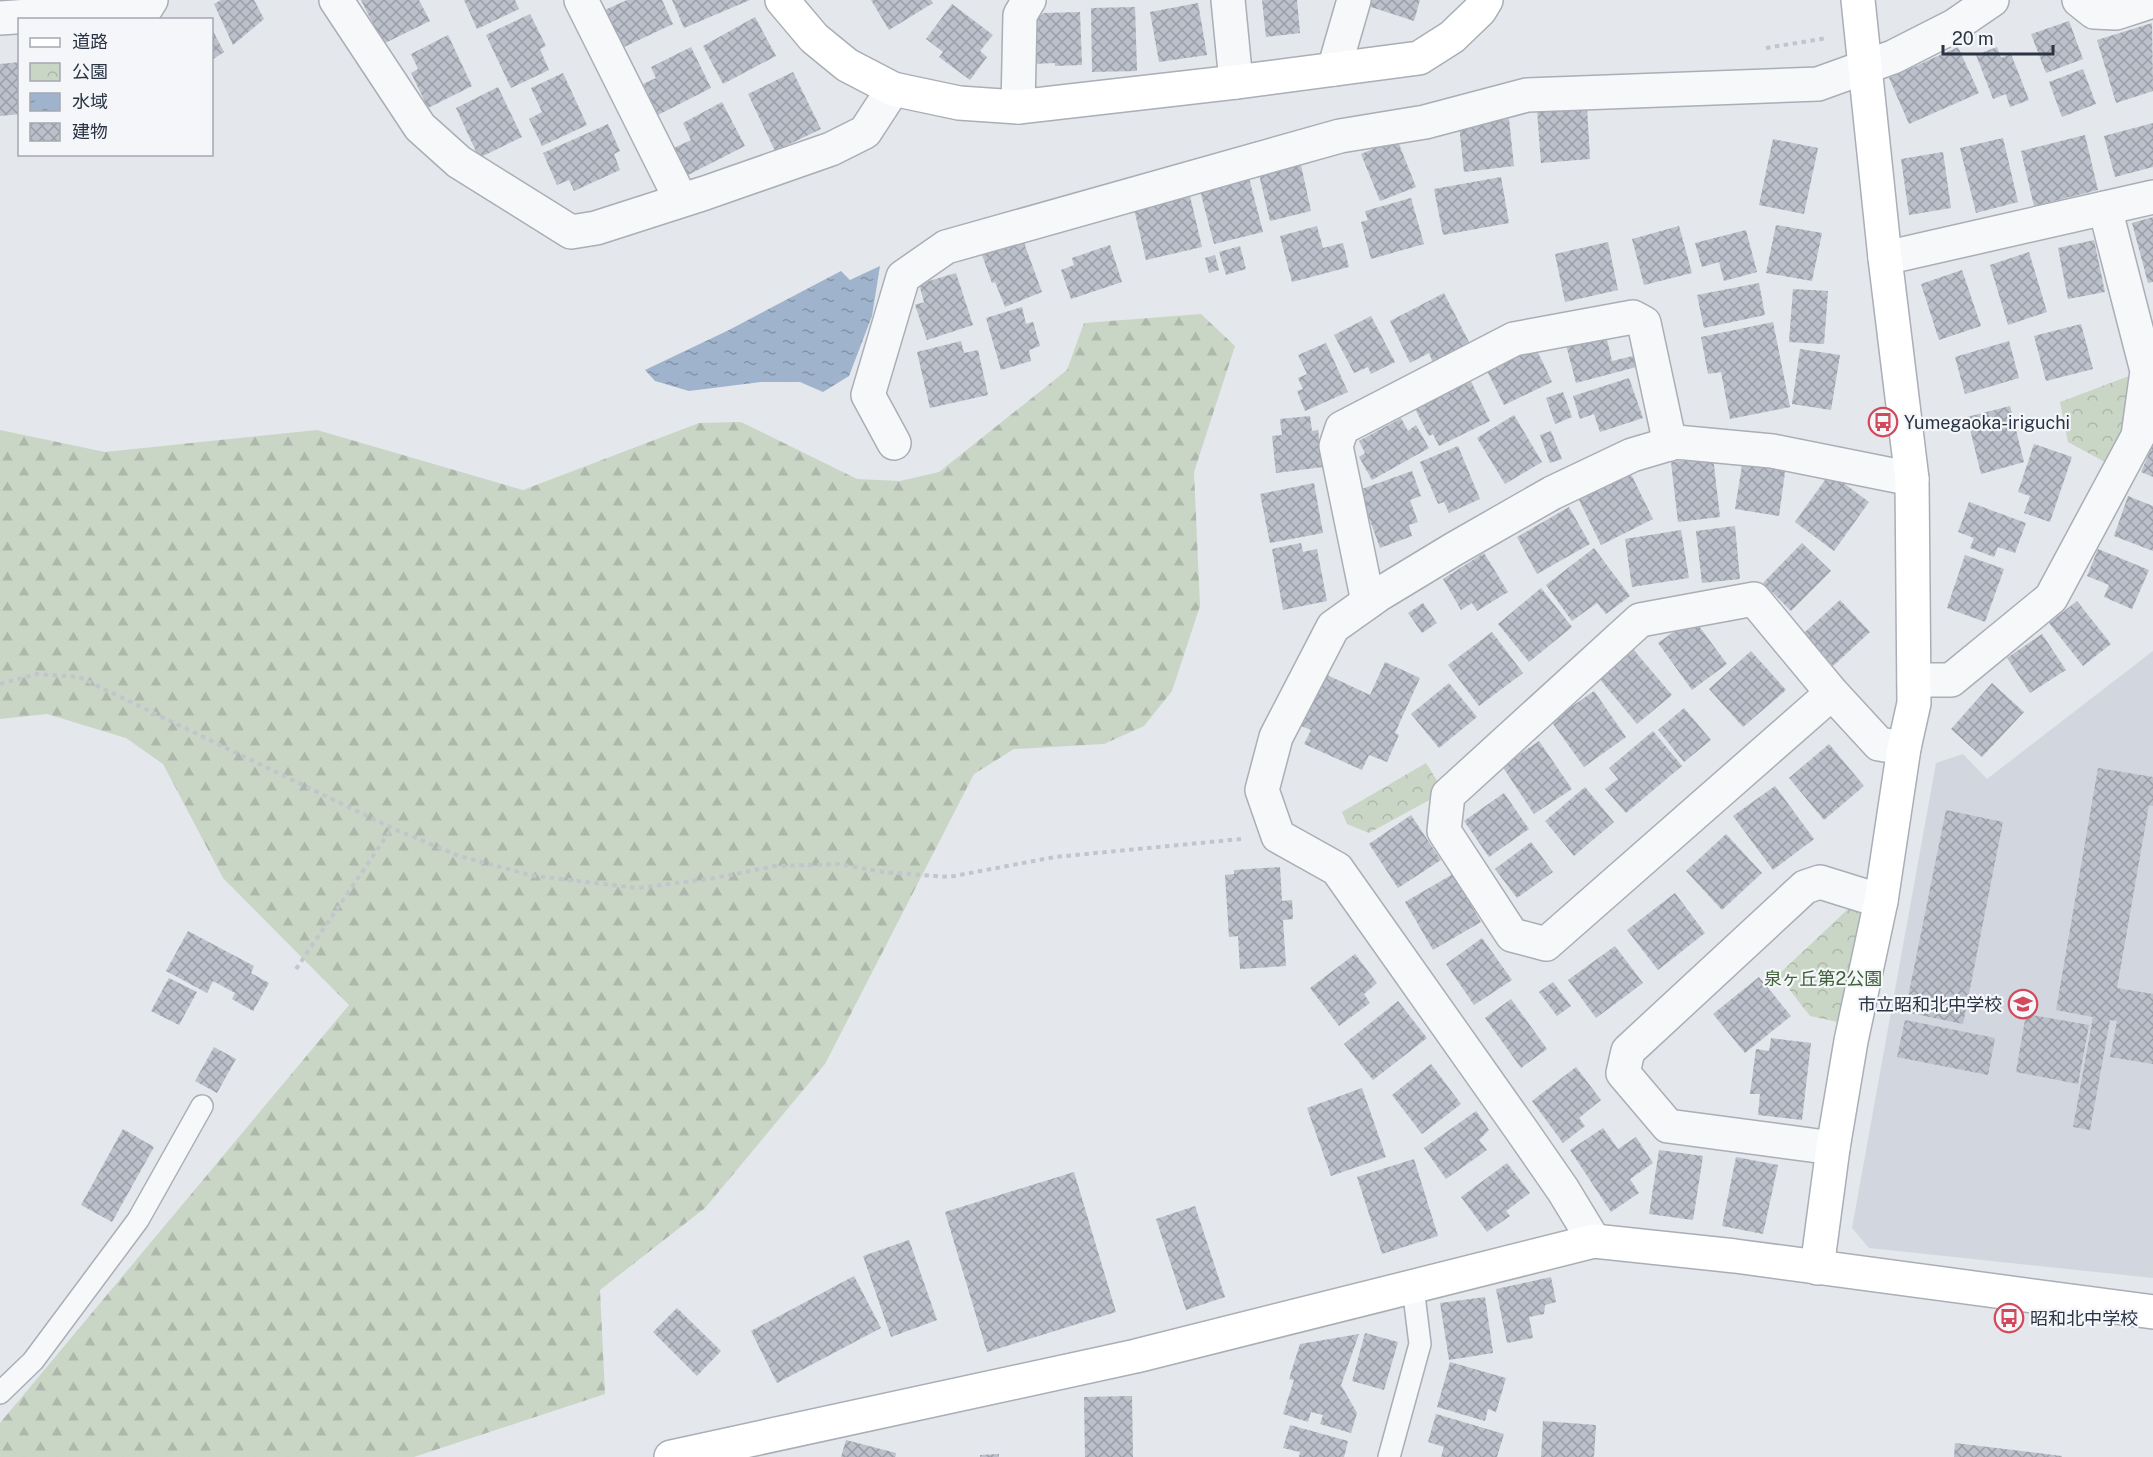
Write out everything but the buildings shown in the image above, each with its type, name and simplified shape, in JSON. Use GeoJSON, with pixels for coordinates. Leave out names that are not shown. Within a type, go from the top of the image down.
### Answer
{"type":"FeatureCollection","features":[{"type":"Feature","properties":{"kind":"street"},"geometry":{"type":"LineString","coordinates":[[0,18],[146,8],[151,0]]}},
{"type":"Feature","properties":{"kind":"street"},"geometry":{"type":"LineString","coordinates":[[336,0],[420,127],[459,162],[571,232],[596,228],[681,201],[831,148],[865,132],[893,89]]}},
{"type":"Feature","properties":{"kind":"street"},"geometry":{"type":"LineString","coordinates":[[581,0],[681,201]]}},
{"type":"Feature","properties":{"kind":"street"},"geometry":{"type":"LineString","coordinates":[[782,0],[814,38],[847,65],[893,89],[959,103],[1018,107],[1419,58],[1452,37],[1480,10],[1486,0]]}},
{"type":"Feature","properties":{"kind":"street"},"geometry":{"type":"LineString","coordinates":[[1018,107],[1020,15],[1029,0]]}},
{"type":"Feature","properties":{"kind":"street"},"geometry":{"type":"LineString","coordinates":[[1228,0],[1236,82]]}},
{"type":"Feature","properties":{"kind":"street"},"geometry":{"type":"LineString","coordinates":[[1334,69],[1354,0]]}},
{"type":"Feature","properties":{"kind":"street"},"geometry":{"type":"LineString","coordinates":[[1817,1268],[1833,1148],[1851,1041],[1881,901],[1904,748],[1914,703],[1912,479],[1885,258],[1858,0]]}},
{"type":"Feature","properties":{"kind":"street"},"geometry":{"type":"LineString","coordinates":[[894,442],[868,395],[903,277],[946,247],[1340,136],[1425,122],[1527,94],[1818,84],[1893,57],[1953,26],[1992,0]]}},
{"type":"Feature","properties":{"kind":"street"},"geometry":{"type":"LineString","coordinates":[[2079,0],[2094,12],[2105,13],[2116,13],[2153,1]]}},
{"type":"Feature","properties":{"kind":"street"},"geometry":{"type":"LineString","coordinates":[[1885,258],[2153,197]]}},
{"type":"Feature","properties":{"kind":"street"},"geometry":{"type":"LineString","coordinates":[[1914,680],[1951,680],[2051,598],[2138,436],[2147,370],[2105,208]]}},
{"type":"Feature","properties":{"kind":"street"},"geometry":{"type":"LineString","coordinates":[[1368,602],[1336,446],[1342,428],[1514,339],[1633,317],[1644,323],[1671,444]]}},
{"type":"Feature","properties":{"kind":"street"},"geometry":{"type":"LineString","coordinates":[[1594,1241],[1563,1190],[1337,868],[1278,836],[1262,790],[1276,737],[1333,627],[1368,602],[1454,549],[1552,493],[1632,455],[1676,442],[1772,451],[1912,479]]}},
{"type":"Feature","properties":{"kind":"street"},"geometry":{"type":"LineString","coordinates":[[1832,693],[1546,944],[1512,936],[1444,831],[1448,795],[1640,620],[1754,599],[1832,693],[1879,744],[1904,748]]}},
{"type":"Feature","properties":{"kind":"street"},"geometry":{"type":"LineString","coordinates":[[1833,1148],[1668,1125],[1623,1073],[1628,1051],[1805,887],[1820,882],[1881,901]]}},
{"type":"Feature","properties":{"kind":"street"},"geometry":{"type":"LineString","coordinates":[[671,1457],[765,1447],[1594,1241],[1735,1256],[2153,1312]]}},
{"type":"Feature","properties":{"kind":"lane"},"geometry":{"type":"LineString","coordinates":[[4,1383],[33,1361],[138,1220],[202,1106]]}},
{"type":"Feature","properties":{"kind":"lane"},"geometry":{"type":"LineString","coordinates":[[1389,1457],[1420,1344],[1413,1287]]}},
{"type":"Feature","properties":{"kind":"path"},"geometry":{"type":"LineString","coordinates":[[0,684],[37,674],[79,677],[393,828],[459,856],[534,876],[639,888],[715,878],[775,866],[839,864],[883,872],[949,877],[1055,856],[1278,836]]}},
{"type":"Feature","properties":{"kind":"path"},"geometry":{"type":"LineString","coordinates":[[296,969],[393,828]]}},
{"type":"Feature","properties":{"kind":"shaded area","name":"市立昭和北中学校"},"geometry":{"type":"Polygon","coordinates":[[[2153,651],[2153,1278],[1869,1248],[1852,1228],[1936,763],[1963,754],[1987,779],[2153,651]]]}},
{"type":"Feature","properties":{"kind":"green space"},"geometry":{"type":"Polygon","coordinates":[[[1201,314],[1235,346],[1194,472],[1200,606],[1172,691],[1144,726],[1104,744],[1014,749],[974,774],[825,1064],[705,1208],[600,1290],[605,1394],[414,1457],[0,1457],[0,1423],[349,1005],[223,878],[163,764],[126,738],[47,714],[0,719],[0,430],[105,452],[317,430],[523,490],[699,423],[741,422],[857,479],[900,481],[939,472],[1067,370],[1084,323],[1201,314]]]}},
{"type":"Feature","properties":{"kind":"green space"},"geometry":{"type":"Polygon","coordinates":[[[2137,373],[2114,467],[2068,442],[2060,402],[2137,373]]]}},
{"type":"Feature","properties":{"kind":"green space"},"geometry":{"type":"Polygon","coordinates":[[[1426,763],[1444,792],[1369,833],[1347,824],[1342,812],[1426,763]]]}},
{"type":"Feature","properties":{"kind":"green space","name":"泉ヶ丘第2公園"},"geometry":{"type":"Polygon","coordinates":[[[1849,908],[1870,919],[1847,1024],[1810,1016],[1778,975],[1849,908]]]}},
{"type":"Feature","properties":{"kind":"water"},"geometry":{"type":"Polygon","coordinates":[[[880,266],[872,316],[849,376],[823,392],[800,382],[761,382],[689,391],[655,381],[645,370],[729,330],[841,271],[850,280],[880,266]]]}},
{"type":"Feature","properties":{"kind":"place","name":"Yumegaoka-iriguchi"},"geometry":{"type":"Point","coordinates":[1883,422]}},
{"type":"Feature","properties":{"kind":"place","name":"市立昭和北中学校"},"geometry":{"type":"Point","coordinates":[2023,1004]}},
{"type":"Feature","properties":{"kind":"place","name":"昭和北中学校"},"geometry":{"type":"Point","coordinates":[2009,1318]}}]}
